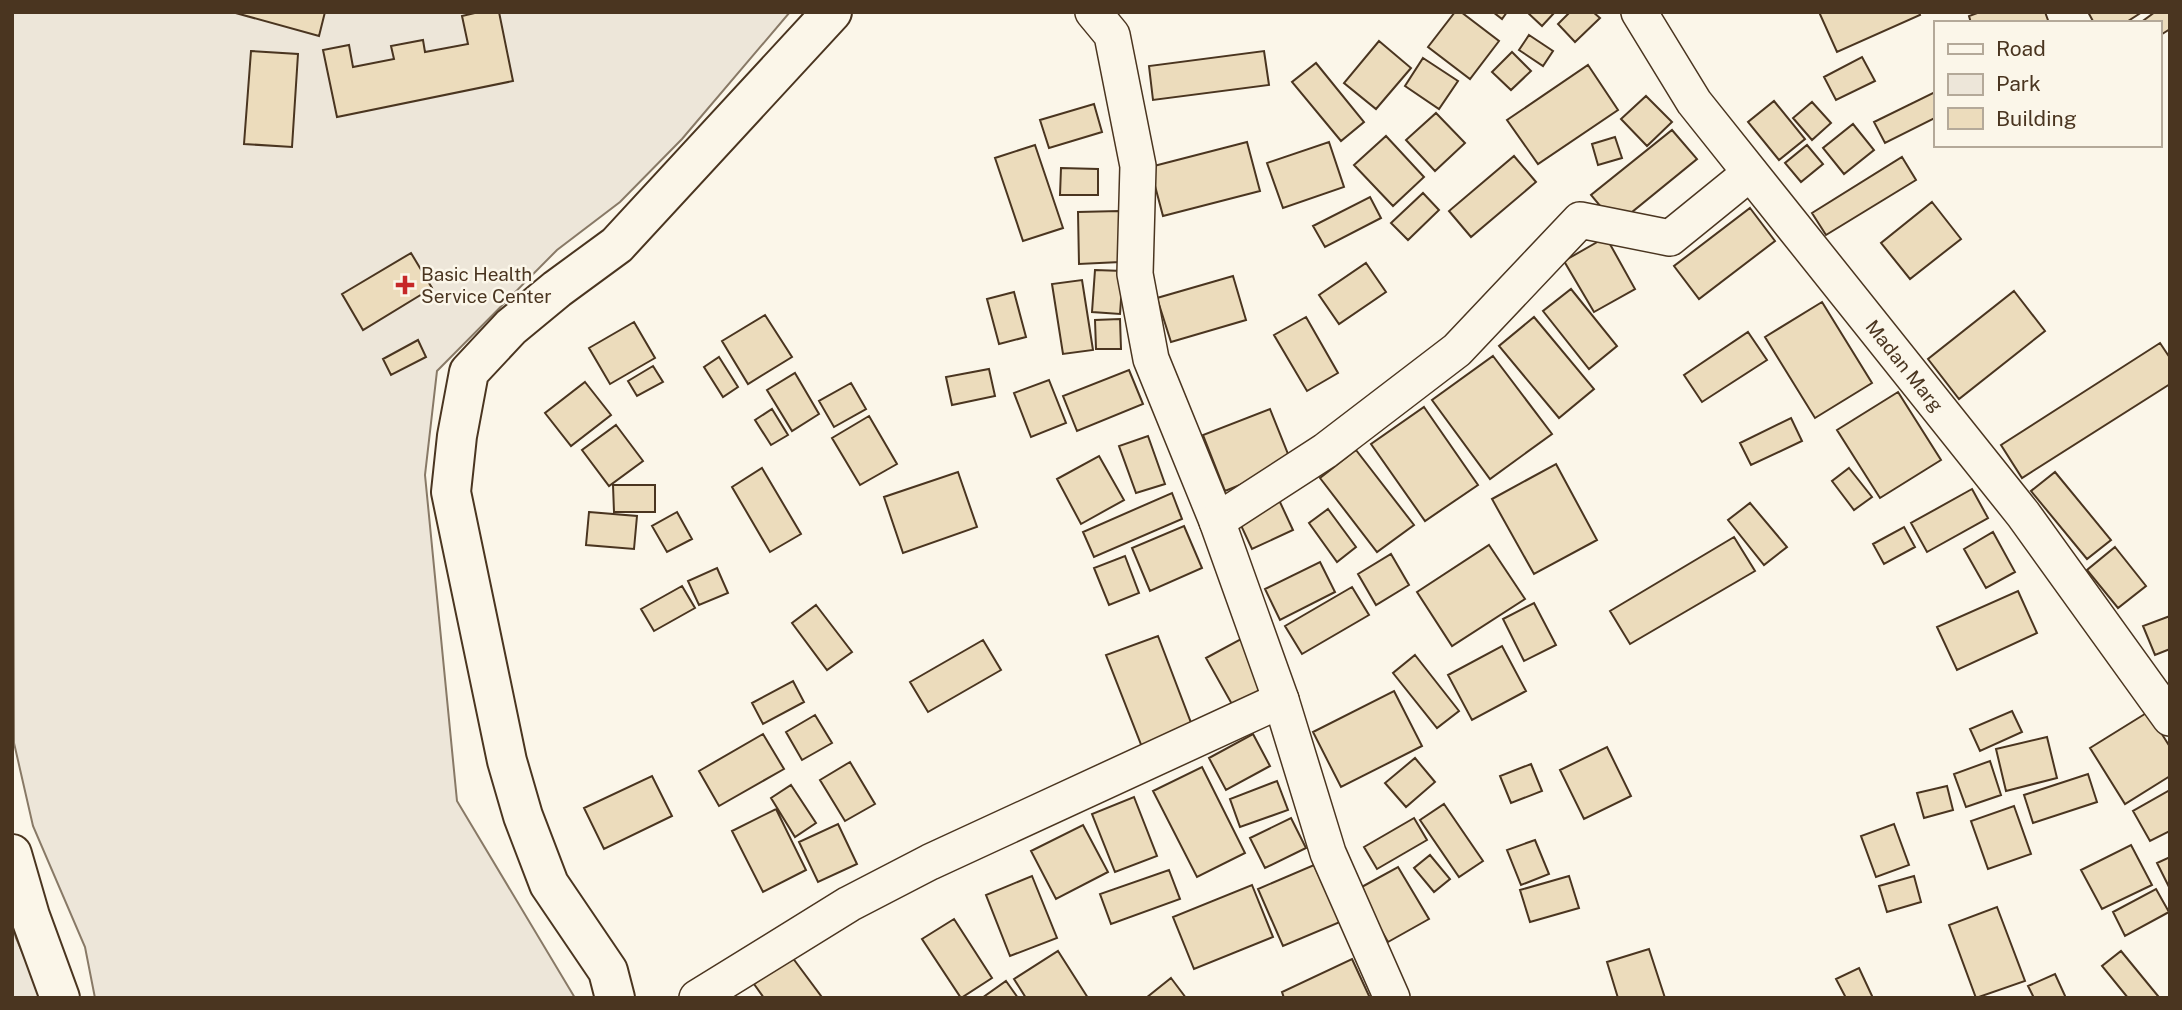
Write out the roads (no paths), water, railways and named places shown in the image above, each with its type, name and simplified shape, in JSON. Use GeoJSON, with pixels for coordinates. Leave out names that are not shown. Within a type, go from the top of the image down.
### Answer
{"type":"FeatureCollection","features":[{"type":"Feature","properties":{"kind":"main road"},"geometry":{"type":"LineString","coordinates":[[615,998],[608,971],[549,884],[523,816],[507,761],[451,492],[457,436],[469,372],[511,327],[556,289],[617,245],[832,12]]}},
{"type":"Feature","properties":{"kind":"main road"},"geometry":{"type":"LineString","coordinates":[[12,854],[30,916],[60,998]]}},
{"type":"Feature","properties":{"kind":"street"},"geometry":{"type":"LineString","coordinates":[[1093,12],[1112,35],[1138,166],[1135,274],[1151,359],[1217,521],[1281,700],[1328,853],[1392,998]]}},
{"type":"Feature","properties":{"kind":"street","name":"Madan Marg"},"geometry":{"type":"LineString","coordinates":[[1639,12],[1694,102],[2023,514],[2170,718]]}},
{"type":"Feature","properties":{"kind":"street"},"geometry":{"type":"LineString","coordinates":[[1217,521],[1325,451],[1457,350],[1580,220],[1670,238],[1750,173]]}},
{"type":"Feature","properties":{"kind":"street"},"geometry":{"type":"LineString","coordinates":[[697,998],[849,904],[907,874],[1281,700]]}},
{"type":"Feature","properties":{"kind":"place","name":"Basic Health Service Center"},"geometry":{"type":"Point","coordinates":[405,285]}}]}
